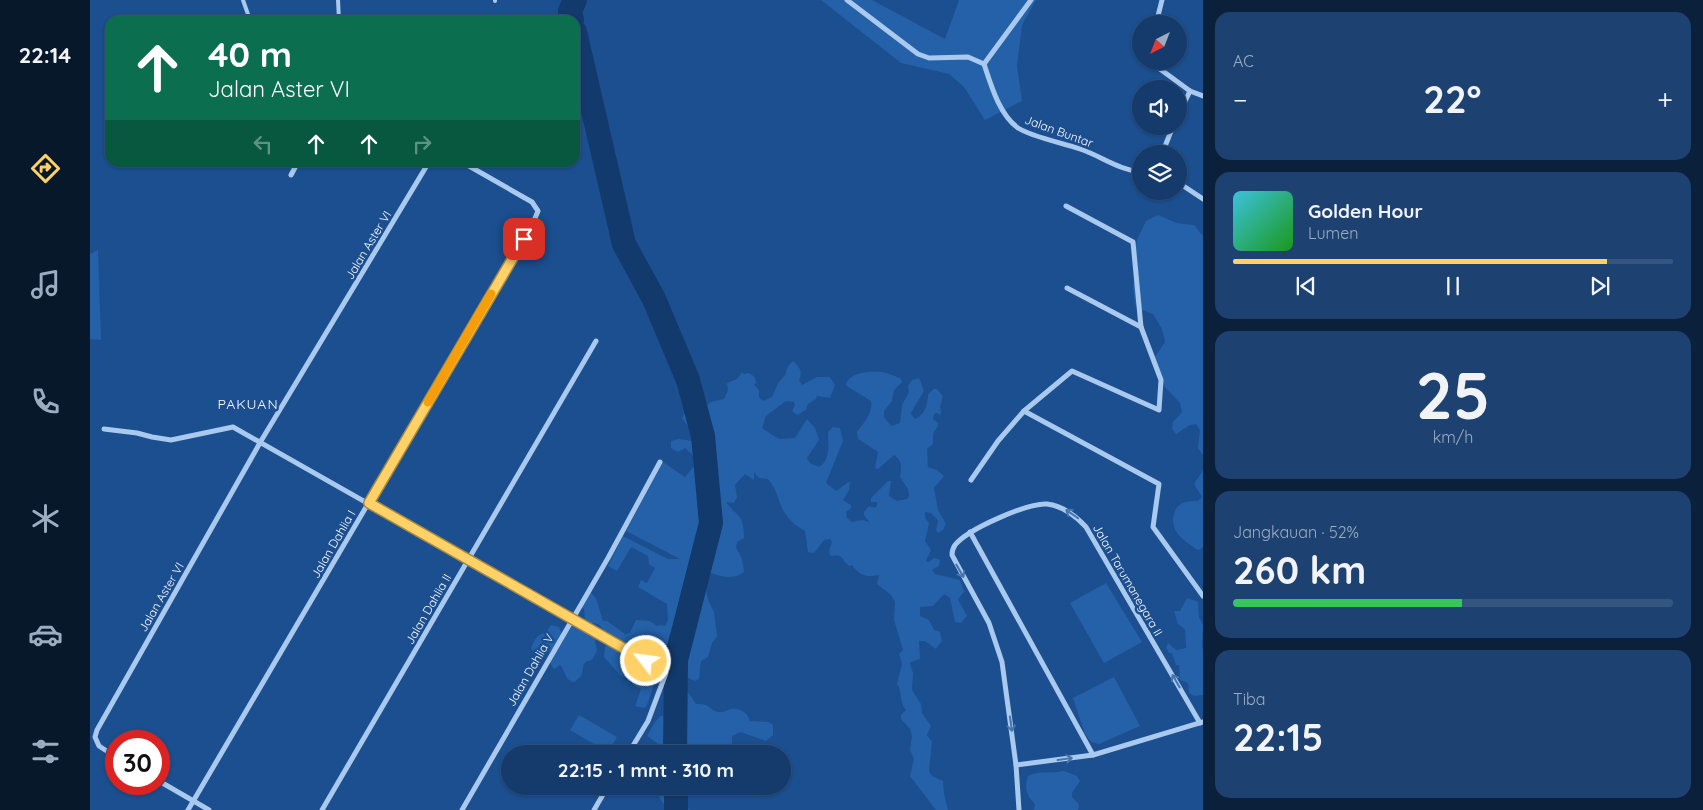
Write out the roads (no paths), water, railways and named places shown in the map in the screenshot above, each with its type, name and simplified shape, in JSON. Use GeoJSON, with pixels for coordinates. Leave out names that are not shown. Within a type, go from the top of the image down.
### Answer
{"type":"FeatureCollection","features":[{"type":"Feature","properties":{"kind":"street"},"geometry":{"type":"LineString","coordinates":[[847,0],[918,54],[929,58],[949,59],[968,57],[984,64],[1031,0]]}},
{"type":"Feature","properties":{"kind":"street"},"geometry":{"type":"LineString","coordinates":[[1158,15],[1162,0]]}},
{"type":"Feature","properties":{"kind":"street","name":"Jalan Buntar"},"geometry":{"type":"LineString","coordinates":[[984,64],[993,92],[1004,112],[1019,128],[1080,149],[1132,170]]}},
{"type":"Feature","properties":{"kind":"street"},"geometry":{"type":"LineString","coordinates":[[1161,70],[1190,91],[1203,96]]}},
{"type":"Feature","properties":{"kind":"street"},"geometry":{"type":"LineString","coordinates":[[1187,97],[1190,91]]}},
{"type":"Feature","properties":{"kind":"street"},"geometry":{"type":"LineString","coordinates":[[292,175],[296,167]]}},
{"type":"Feature","properties":{"kind":"street","name":"Jalan Aster VI"},"geometry":{"type":"LineString","coordinates":[[105,750],[99,746],[95,737],[98,730],[261,441],[426,167]]}},
{"type":"Feature","properties":{"kind":"street","name":"Jalan Dahlia I"},"geometry":{"type":"LineString","coordinates":[[188,810],[533,223],[538,211],[532,202],[471,167]]}},
{"type":"Feature","properties":{"kind":"street"},"geometry":{"type":"LineString","coordinates":[[1187,188],[1203,199]]}},
{"type":"Feature","properties":{"kind":"street"},"geometry":{"type":"LineString","coordinates":[[971,480],[998,441],[1024,411],[1072,371],[1159,410],[1161,380],[1142,327],[1133,242],[1066,206]]}},
{"type":"Feature","properties":{"kind":"street"},"geometry":{"type":"LineString","coordinates":[[1067,288],[1142,327]]}},
{"type":"Feature","properties":{"kind":"street","name":"Jalan Dahlia II"},"geometry":{"type":"LineString","coordinates":[[322,810],[596,341]]}},
{"type":"Feature","properties":{"kind":"street"},"geometry":{"type":"LineString","coordinates":[[1024,411],[1159,484],[1153,527],[1203,596]]}},
{"type":"Feature","properties":{"kind":"street"},"geometry":{"type":"LineString","coordinates":[[104,428],[137,432],[171,440],[233,427],[261,441],[666,674],[648,721],[633,745]]}},
{"type":"Feature","properties":{"kind":"street","name":"Jalan Dahlia V"},"geometry":{"type":"LineString","coordinates":[[462,810],[571,618],[608,558],[660,462]]}},
{"type":"Feature","properties":{"kind":"street","name":"Jalan Tarumanegara II"},"geometry":{"type":"LineString","coordinates":[[1016,765],[1093,755],[1202,723],[1086,527],[1078,518],[1058,506],[1036,505],[1023,508],[970,532],[952,549],[952,555],[986,618],[1002,662],[1020,810]]}},
{"type":"Feature","properties":{"kind":"street"},"geometry":{"type":"LineString","coordinates":[[970,532],[1093,755]]}},
{"type":"Feature","properties":{"kind":"street"},"geometry":{"type":"LineString","coordinates":[[170,787],[209,810]]}},
{"type":"Feature","properties":{"kind":"street"},"geometry":{"type":"LineString","coordinates":[[594,810],[603,795]]}},
{"type":"Feature","properties":{"kind":"lane"},"geometry":{"type":"LineString","coordinates":[[243,0],[248,15]]}},
{"type":"Feature","properties":{"kind":"lane"},"geometry":{"type":"LineString","coordinates":[[338,0],[339,15]]}},
{"type":"Feature","properties":{"kind":"waterway"},"geometry":{"type":"LineString","coordinates":[[571,15],[570,11],[575,0]]}},
{"type":"Feature","properties":{"kind":"waterway"},"geometry":{"type":"LineString","coordinates":[[580,54],[624,244],[654,299],[688,380],[703,436],[711,523],[676,660],[675,745]]}},
{"type":"Feature","properties":{"kind":"waterway"},"geometry":{"type":"LineString","coordinates":[[676,795],[676,810]]}},
{"type":"Feature","properties":{"kind":"district","name":"PAKUAN"},"geometry":{"type":"Point","coordinates":[248,404]}}]}
